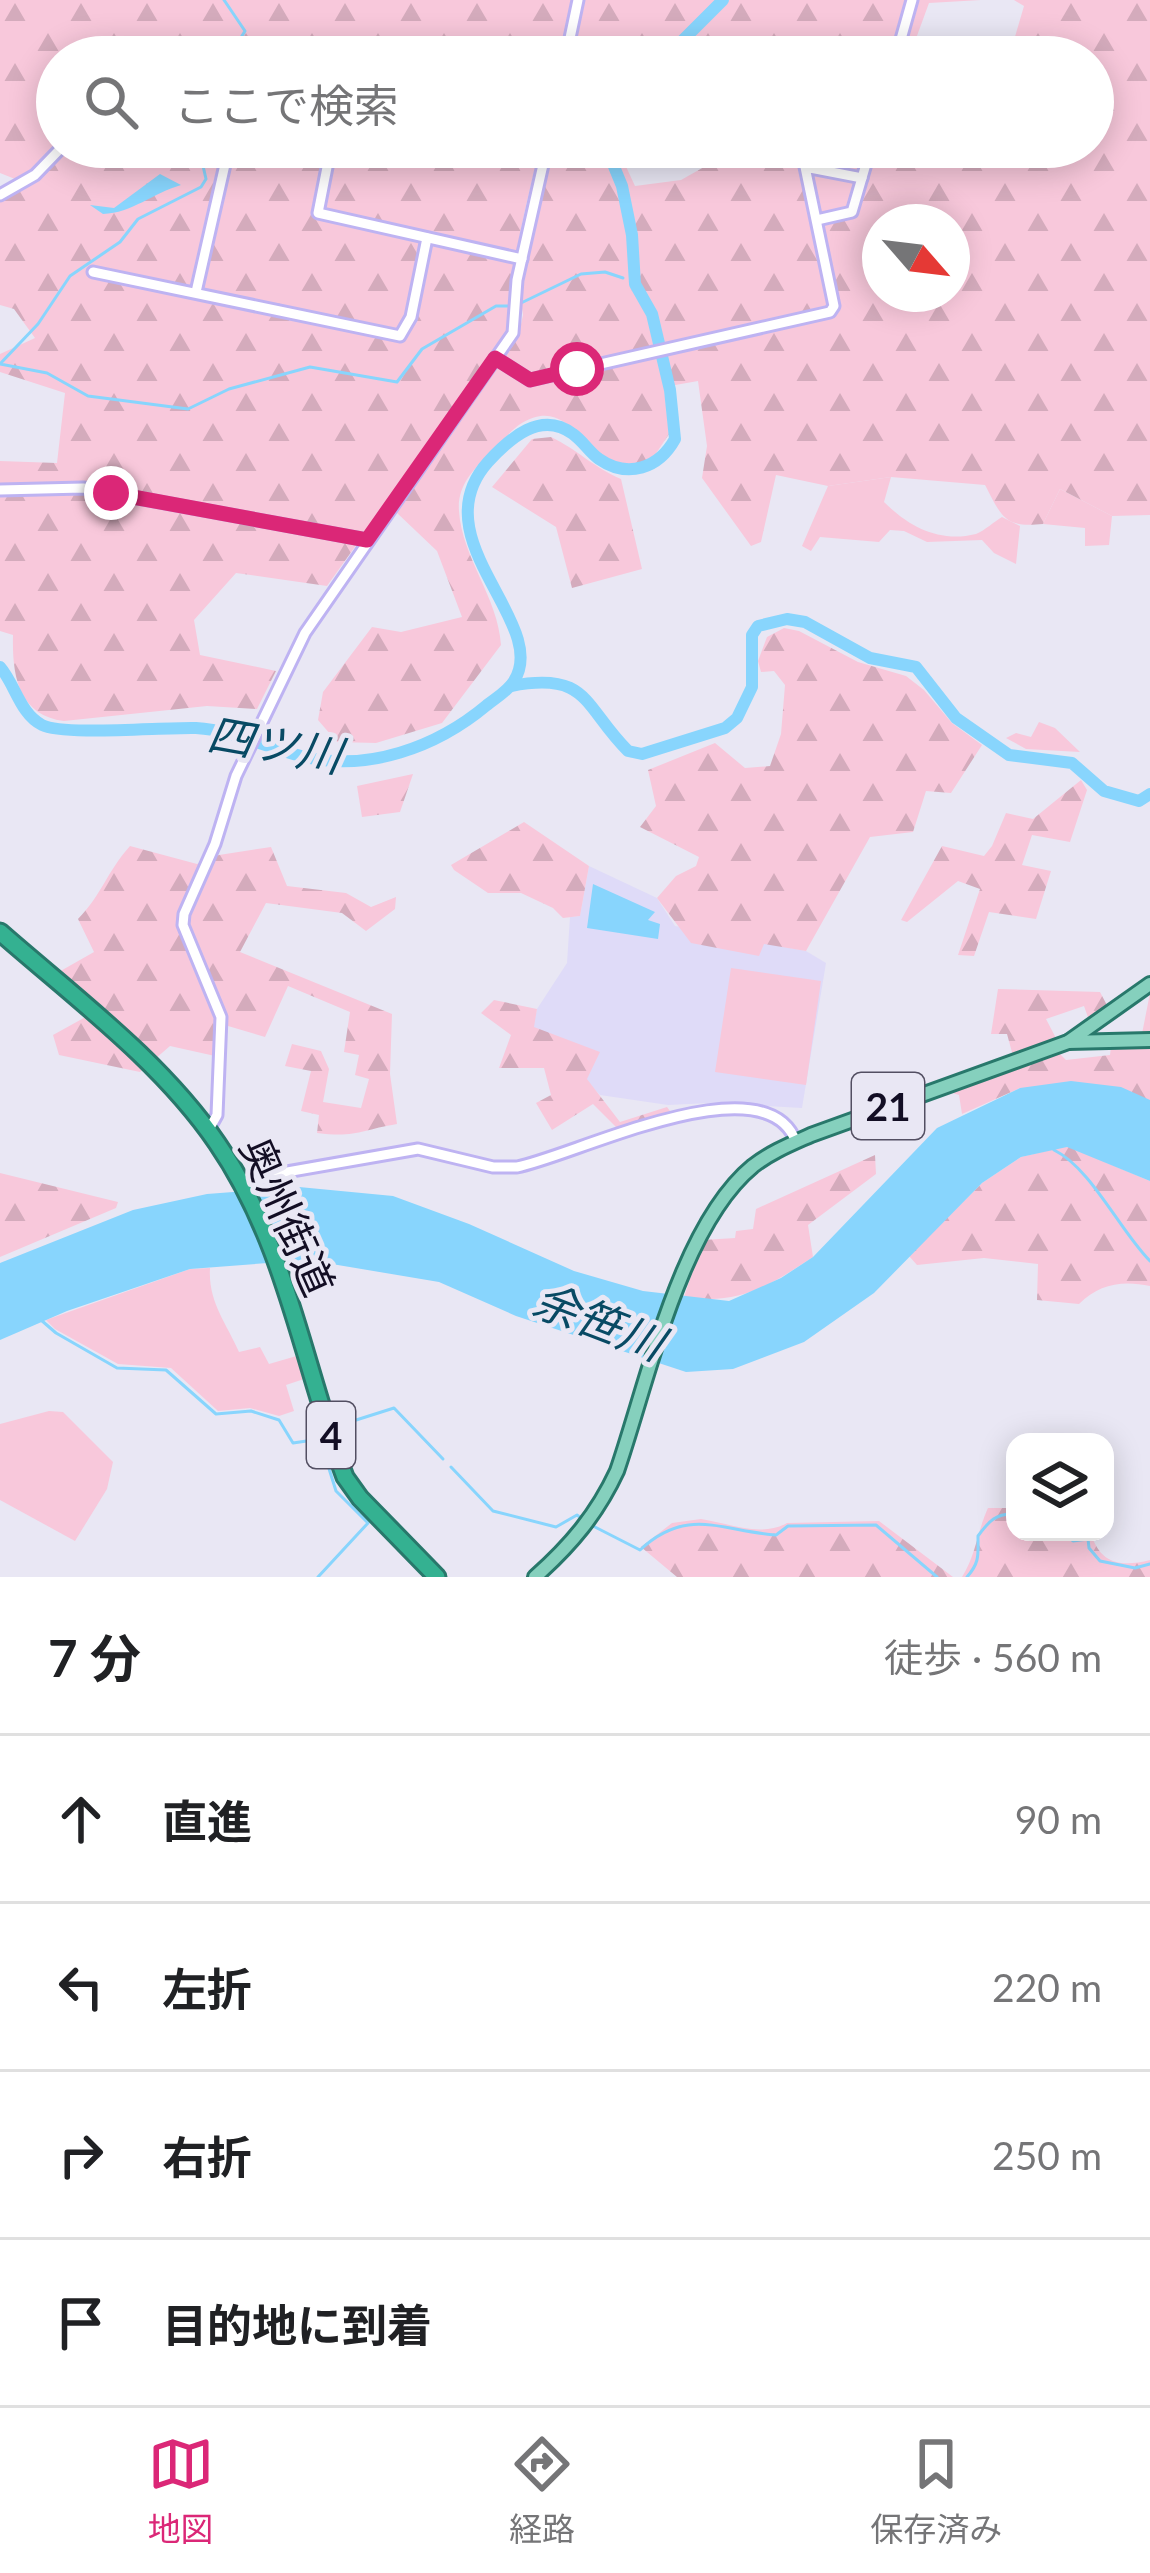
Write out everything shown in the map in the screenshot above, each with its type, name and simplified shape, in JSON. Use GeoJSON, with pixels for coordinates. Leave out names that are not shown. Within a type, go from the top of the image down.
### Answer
{"type":"FeatureCollection","features":[{"type":"Feature","properties":{"kind":"highway","name":"奥州街道"},"geometry":{"type":"LineString","coordinates":[[0,932],[140,1057],[208,1131],[242,1185],[278,1263],[344,1477],[437,1577]]}},
{"type":"Feature","properties":{"kind":"main road","name":"21"},"geometry":{"type":"LineString","coordinates":[[536,1577],[589,1523],[604,1499],[694,1247],[726,1194],[756,1164],[796,1142],[1068,1042],[1150,984]]}},
{"type":"Feature","properties":{"kind":"main road"},"geometry":{"type":"LineString","coordinates":[[1068,1042],[1150,1040]]}},
{"type":"Feature","properties":{"kind":"street"},"geometry":{"type":"LineString","coordinates":[[570,36],[578,0]]}},
{"type":"Feature","properties":{"kind":"street"},"geometry":{"type":"LineString","coordinates":[[902,36],[912,0]]}},
{"type":"Feature","properties":{"kind":"street"},"geometry":{"type":"LineString","coordinates":[[0,195],[40,168]]}},
{"type":"Feature","properties":{"kind":"street"},"geometry":{"type":"LineString","coordinates":[[196,292],[224,168]]}},
{"type":"Feature","properties":{"kind":"street"},"geometry":{"type":"LineString","coordinates":[[327,168],[318,214],[522,259]]}},
{"type":"Feature","properties":{"kind":"street"},"geometry":{"type":"LineString","coordinates":[[208,1131],[217,1115],[221,1017],[182,925],[184,914],[210,860],[242,760],[305,633],[516,325],[515,297],[543,168]]}},
{"type":"Feature","properties":{"kind":"street"},"geometry":{"type":"LineString","coordinates":[[495,358],[530,380],[833,310],[806,168]]}},
{"type":"Feature","properties":{"kind":"street"},"geometry":{"type":"LineString","coordinates":[[815,168],[862,178]]}},
{"type":"Feature","properties":{"kind":"street"},"geometry":{"type":"LineString","coordinates":[[817,220],[852,212],[865,168]]}},
{"type":"Feature","properties":{"kind":"street"},"geometry":{"type":"LineString","coordinates":[[93,272],[400,336],[411,317],[427,238]]}},
{"type":"Feature","properties":{"kind":"street"},"geometry":{"type":"LineString","coordinates":[[0,490],[83,488],[367,540]]}},
{"type":"Feature","properties":{"kind":"street"},"geometry":{"type":"LineString","coordinates":[[242,1185],[404,1150],[431,1150],[494,1167],[517,1167],[715,1108],[765,1113],[787,1126],[796,1142]]}},
{"type":"Feature","properties":{"kind":"shaded area"},"geometry":{"type":"Polygon","coordinates":[[[589,866],[657,898],[675,926],[806,951],[826,963],[802,1108],[668,1105],[600,1095],[533,1027],[537,1009],[567,963],[570,917],[580,916],[589,866]]]}},
{"type":"Feature","properties":{"kind":"green space"},"geometry":{"type":"Polygon","coordinates":[[[0,0],[572,0],[564,36],[36,36],[36,168],[535,168],[517,250],[506,335],[327,586],[236,573],[194,620],[200,655],[276,671],[257,709],[207,706],[64,721],[36,711],[21,691],[13,635],[0,631],[0,461],[57,463],[65,393],[0,372],[0,354],[35,338],[14,309],[0,305],[0,199],[19,188],[15,179],[0,173],[0,0]]]}},
{"type":"Feature","properties":{"kind":"green space"},"geometry":{"type":"Polygon","coordinates":[[[583,0],[981,0],[929,3],[917,36],[575,36],[583,0]]]}},
{"type":"Feature","properties":{"kind":"green space"},"geometry":{"type":"Polygon","coordinates":[[[1014,0],[1150,0],[1150,515],[1112,516],[1060,489],[1043,524],[1020,524],[1006,518],[985,485],[891,477],[828,486],[776,475],[761,542],[751,546],[702,478],[707,446],[698,381],[664,387],[669,434],[653,458],[635,463],[605,457],[563,421],[538,417],[518,426],[476,467],[459,502],[466,545],[494,610],[501,645],[442,723],[376,743],[337,742],[318,720],[323,692],[372,627],[401,632],[462,617],[437,551],[396,512],[518,338],[523,315],[520,295],[547,168],[627,168],[635,186],[681,180],[702,168],[1114,168],[1114,36],[1015,36],[1024,6],[1014,0]]]}},
{"type":"Feature","properties":{"kind":"green space"},"geometry":{"type":"Polygon","coordinates":[[[551,437],[621,479],[642,569],[572,588],[556,527],[492,487],[532,439],[551,437]]]}},
{"type":"Feature","properties":{"kind":"green space"},"geometry":{"type":"Polygon","coordinates":[[[891,477],[884,502],[926,531],[976,534],[1002,517],[1020,526],[1016,564],[994,553],[982,540],[927,542],[904,531],[890,530],[879,542],[820,537],[811,551],[802,546],[828,486],[891,477]]]}},
{"type":"Feature","properties":{"kind":"green space"},"geometry":{"type":"Polygon","coordinates":[[[1060,489],[1112,516],[1109,545],[1085,546],[1085,528],[1043,524],[1060,489]]]}},
{"type":"Feature","properties":{"kind":"green space"},"geometry":{"type":"Polygon","coordinates":[[[784,628],[858,662],[906,676],[952,723],[982,745],[951,793],[926,791],[913,832],[870,837],[806,951],[764,944],[759,956],[691,943],[657,898],[676,876],[696,866],[699,857],[640,827],[656,806],[648,770],[715,743],[745,768],[770,766],[781,734],[785,685],[774,671],[761,672],[758,661],[767,637],[784,628]]]}},
{"type":"Feature","properties":{"kind":"green space"},"geometry":{"type":"Polygon","coordinates":[[[1039,722],[1055,728],[1080,752],[1026,749],[1006,738],[1016,733],[1031,737],[1039,722]]]}},
{"type":"Feature","properties":{"kind":"green space"},"geometry":{"type":"Polygon","coordinates":[[[413,774],[400,812],[362,817],[357,786],[413,774]]]}},
{"type":"Feature","properties":{"kind":"green space"},"geometry":{"type":"Polygon","coordinates":[[[1081,780],[1087,790],[1070,842],[1032,835],[1022,865],[1051,871],[1036,919],[989,912],[974,956],[958,955],[980,889],[958,881],[907,922],[901,920],[942,846],[984,856],[1006,813],[1033,819],[1081,780]]]}},
{"type":"Feature","properties":{"kind":"green space"},"geometry":{"type":"Polygon","coordinates":[[[524,822],[589,866],[580,916],[563,918],[521,893],[488,893],[451,865],[524,822]]]}},
{"type":"Feature","properties":{"kind":"green space"},"geometry":{"type":"Polygon","coordinates":[[[130,846],[197,864],[219,855],[271,847],[287,886],[346,893],[371,907],[396,897],[395,909],[366,931],[342,913],[266,903],[240,952],[392,1014],[390,1074],[397,1124],[350,1134],[317,1133],[319,1115],[301,1111],[311,1071],[285,1066],[292,1044],[321,1051],[329,1069],[323,1102],[361,1108],[369,1079],[355,1075],[359,1055],[344,1052],[350,1012],[288,986],[265,1037],[228,1026],[224,1058],[170,1046],[140,1072],[59,1055],[53,1035],[100,1009],[57,973],[94,952],[78,919],[130,846]]]}},
{"type":"Feature","properties":{"kind":"green space"},"geometry":{"type":"Polygon","coordinates":[[[731,968],[821,981],[806,1085],[715,1072],[731,968]]]}},
{"type":"Feature","properties":{"kind":"green space"},"geometry":{"type":"Polygon","coordinates":[[[998,989],[1100,992],[1109,1009],[1090,1023],[1084,1006],[1046,1019],[1058,1042],[1013,1056],[1007,1034],[991,1034],[998,989]]]}},
{"type":"Feature","properties":{"kind":"green space"},"geometry":{"type":"Polygon","coordinates":[[[1150,993],[1150,1100],[1020,1088],[962,1114],[959,1095],[946,1091],[1059,1053],[1066,1060],[1110,1055],[1111,1047],[1140,1044],[1150,993]]]}},
{"type":"Feature","properties":{"kind":"green space"},"geometry":{"type":"Polygon","coordinates":[[[494,1000],[537,1009],[534,1027],[600,1052],[587,1079],[620,1122],[667,1107],[670,1111],[619,1130],[593,1104],[552,1130],[536,1103],[551,1095],[544,1068],[499,1068],[511,1035],[481,1013],[494,1000]]]}},
{"type":"Feature","properties":{"kind":"green space"},"geometry":{"type":"Polygon","coordinates":[[[1067,1146],[1150,1181],[1150,1286],[1111,1285],[1079,1304],[1037,1300],[1038,1264],[984,1258],[917,1265],[909,1256],[982,1183],[1021,1157],[1067,1146]]]}},
{"type":"Feature","properties":{"kind":"green space"},"geometry":{"type":"Polygon","coordinates":[[[875,1155],[876,1174],[808,1225],[813,1257],[737,1296],[684,1297],[703,1240],[735,1238],[736,1231],[753,1229],[756,1209],[875,1155]]]}},
{"type":"Feature","properties":{"kind":"green space"},"geometry":{"type":"Polygon","coordinates":[[[0,1173],[118,1202],[116,1208],[0,1257],[0,1173]]]}},
{"type":"Feature","properties":{"kind":"green space"},"geometry":{"type":"Polygon","coordinates":[[[210,1268],[215,1302],[239,1352],[260,1347],[269,1364],[300,1355],[307,1378],[286,1385],[294,1411],[279,1416],[250,1408],[218,1411],[171,1368],[118,1364],[46,1320],[190,1269],[210,1268]]]}},
{"type":"Feature","properties":{"kind":"green space"},"geometry":{"type":"Polygon","coordinates":[[[49,1411],[63,1412],[113,1462],[107,1489],[75,1541],[0,1500],[0,1424],[49,1411]]]}},
{"type":"Feature","properties":{"kind":"green space"},"geometry":{"type":"Polygon","coordinates":[[[988,1508],[1006,1508],[1006,1541],[1094,1541],[1114,1561],[1150,1560],[1150,1577],[962,1577],[988,1508]]]}},
{"type":"Feature","properties":{"kind":"green space"},"geometry":{"type":"Polygon","coordinates":[[[701,1519],[755,1529],[787,1523],[879,1521],[953,1577],[677,1577],[641,1547],[672,1523],[701,1519]]]}},
{"type":"Feature","properties":{"kind":"water"},"geometry":{"type":"Polygon","coordinates":[[[160,174],[181,185],[114,213],[103,214],[90,205],[114,208],[160,174]]]}},
{"type":"Feature","properties":{"kind":"water"},"geometry":{"type":"Polygon","coordinates":[[[593,884],[655,912],[648,920],[660,924],[658,939],[587,928],[593,884]]]}},
{"type":"Feature","properties":{"kind":"water","name":"余笹川"},"geometry":{"type":"Polygon","coordinates":[[[1071,1081],[1121,1087],[1150,1100],[1150,1181],[1067,1147],[1021,1157],[982,1183],[874,1293],[804,1342],[733,1369],[686,1372],[516,1316],[439,1282],[308,1260],[190,1269],[67,1311],[0,1340],[0,1263],[133,1210],[207,1194],[299,1187],[393,1196],[574,1271],[643,1291],[729,1301],[781,1278],[813,1257],[937,1128],[1020,1088],[1071,1081]]]}},
{"type":"Feature","properties":{"kind":"waterway"},"geometry":{"type":"LineString","coordinates":[[224,0],[245,31],[242,36]]}},
{"type":"Feature","properties":{"kind":"waterway","name":"四ツ川"},"geometry":{"type":"LineString","coordinates":[[687,36],[723,0]]}},
{"type":"Feature","properties":{"kind":"waterway"},"geometry":{"type":"LineString","coordinates":[[204,168],[206,179],[201,187],[138,219],[120,242],[70,276],[38,324],[0,364],[47,373],[88,396],[188,409],[229,389],[310,367],[397,382],[422,349],[496,306],[510,306]]}},
{"type":"Feature","properties":{"kind":"waterway","name":"四ツ川"},"geometry":{"type":"LineString","coordinates":[[0,667],[28,714],[42,725],[70,730],[209,729],[326,760],[376,758],[424,744],[505,691],[514,681],[521,658],[516,633],[476,550],[468,521],[471,491],[488,462],[516,436],[538,426],[561,427],[599,459],[621,468],[652,463],[675,439],[670,390],[652,314],[635,284],[632,235],[615,168]]}},
{"type":"Feature","properties":{"kind":"waterway"},"geometry":{"type":"LineString","coordinates":[[519,304],[581,274],[605,272],[623,278]]}},
{"type":"Feature","properties":{"kind":"waterway"},"geometry":{"type":"LineString","coordinates":[[511,686],[537,683],[570,688],[628,751],[642,754],[725,728],[737,718],[752,687],[752,635],[758,626],[787,619],[805,622],[870,658],[916,667],[956,718],[1009,755],[1072,763],[1104,791],[1139,801],[1150,794]]}},
{"type":"Feature","properties":{"kind":"waterway"},"geometry":{"type":"LineString","coordinates":[[1054,1150],[1093,1185],[1150,1261]]}},
{"type":"Feature","properties":{"kind":"waterway"},"geometry":{"type":"LineString","coordinates":[[41,1320],[117,1368],[166,1370],[216,1414],[251,1411],[279,1420],[293,1443],[327,1438]]}},
{"type":"Feature","properties":{"kind":"waterway"},"geometry":{"type":"LineString","coordinates":[[336,1435],[353,1421],[394,1408],[443,1459]]}},
{"type":"Feature","properties":{"kind":"waterway"},"geometry":{"type":"LineString","coordinates":[[318,1577],[368,1523],[336,1491],[320,1440]]}},
{"type":"Feature","properties":{"kind":"waterway"},"geometry":{"type":"LineString","coordinates":[[451,1467],[493,1511],[556,1527],[577,1515],[585,1521]]}},
{"type":"Feature","properties":{"kind":"waterway"},"geometry":{"type":"LineString","coordinates":[[967,1577],[976,1562],[978,1536],[990,1522],[1006,1515]]}},
{"type":"Feature","properties":{"kind":"waterway"},"geometry":{"type":"LineString","coordinates":[[593,1526],[640,1550],[657,1537],[689,1525],[776,1535],[788,1526],[876,1525],[937,1577]]}},
{"type":"Feature","properties":{"kind":"waterway"},"geometry":{"type":"LineString","coordinates":[[1088,1541],[1100,1561],[1135,1568],[1150,1564]]}},
{"type":"Feature","properties":{"kind":"route"},"geometry":{"type":"LineString","coordinates":[[111,493],[367,540],[495,358],[530,380],[577,369]]}}]}
